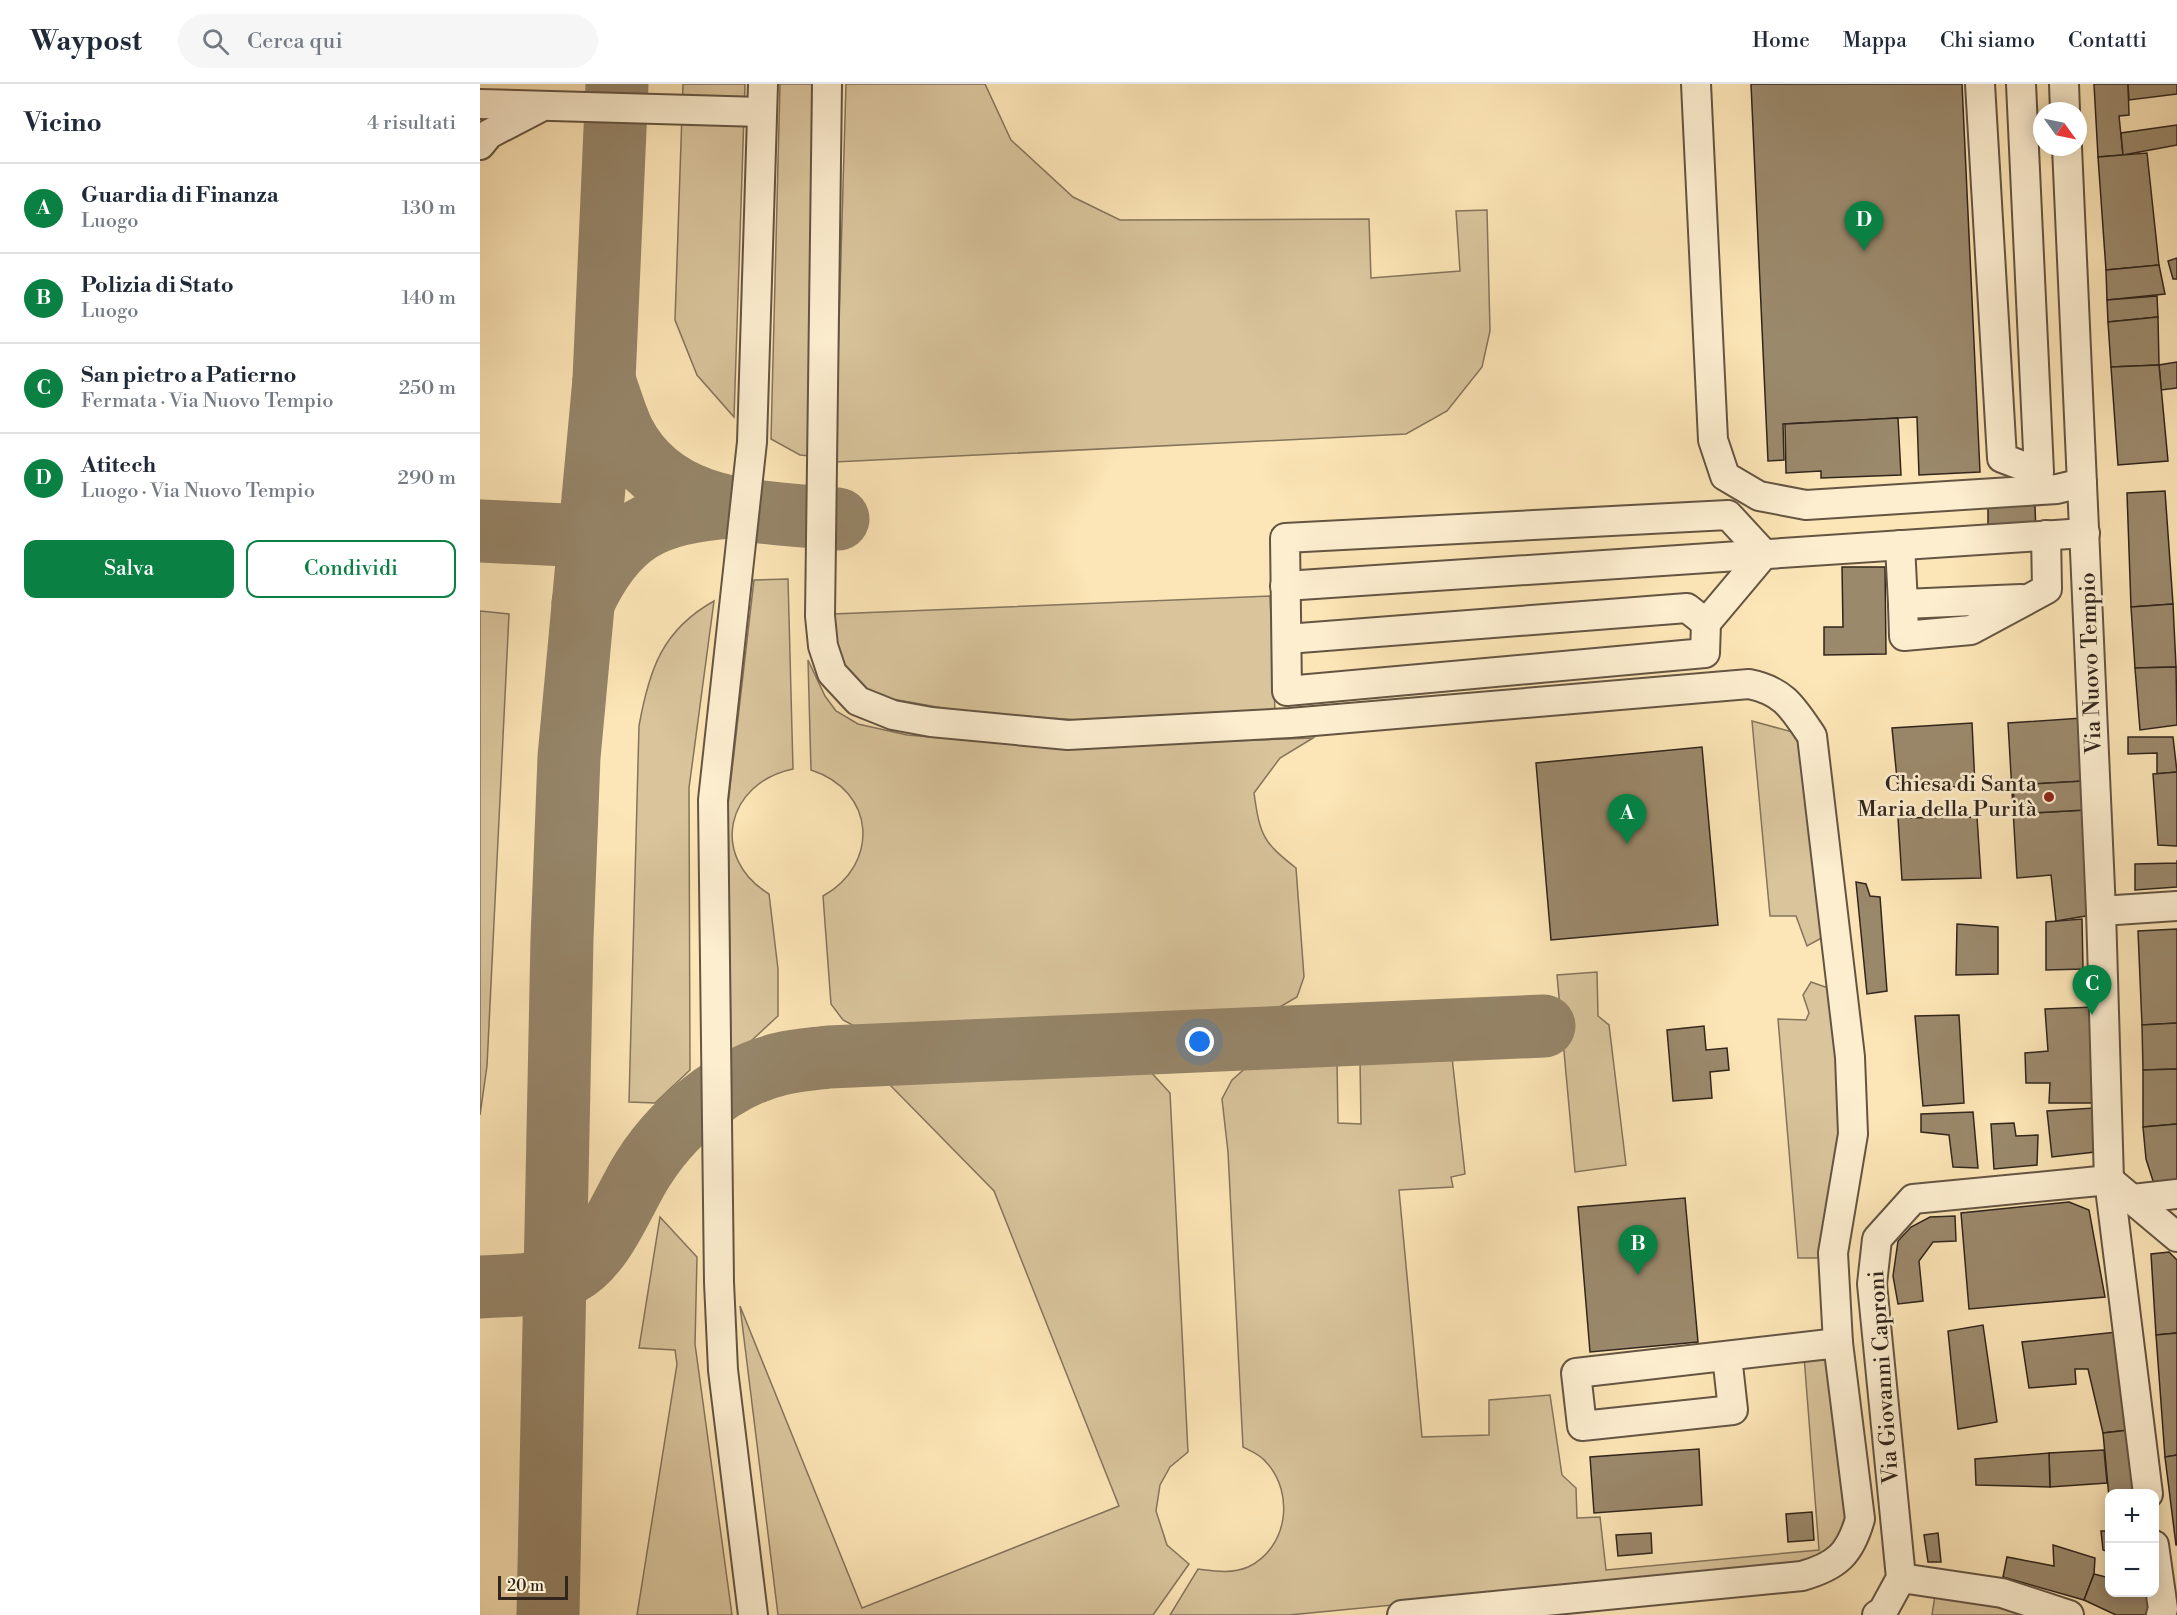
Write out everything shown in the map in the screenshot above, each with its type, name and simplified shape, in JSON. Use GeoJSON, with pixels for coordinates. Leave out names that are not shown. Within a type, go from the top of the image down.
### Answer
{"type":"FeatureCollection","features":[{"type":"Feature","properties":{"kind":"street"},"geometry":{"type":"LineString","coordinates":[[753,1615],[723,1370],[720,1304],[713,800],[752,442],[762,84]]}},
{"type":"Feature","properties":{"kind":"street"},"geometry":{"type":"LineString","coordinates":[[827,84],[820,616],[823,646],[832,673],[858,701],[893,715],[931,722],[1068,735],[1290,723],[1749,684],[1769,688],[1790,704],[1812,736],[1850,1057],[1853,1134],[1833,1253],[1838,1343],[1860,1519],[1854,1539],[1842,1557],[1825,1569],[1802,1576],[1402,1615]]}},
{"type":"Feature","properties":{"kind":"street"},"geometry":{"type":"LineString","coordinates":[[1696,84],[1713,440],[1725,476],[1759,496],[1806,505],[2060,481]]}},
{"type":"Feature","properties":{"kind":"street"},"geometry":{"type":"LineString","coordinates":[[1980,84],[2002,458],[2060,481]]}},
{"type":"Feature","properties":{"kind":"street"},"geometry":{"type":"LineString","coordinates":[[2020,84],[2060,481]]}},
{"type":"Feature","properties":{"kind":"street"},"geometry":{"type":"LineString","coordinates":[[2064,84],[2065,102]]}},
{"type":"Feature","properties":{"kind":"street"},"geometry":{"type":"LineString","coordinates":[[480,104],[762,112]]}},
{"type":"Feature","properties":{"kind":"street"},"geometry":{"type":"LineString","coordinates":[[480,145],[489,134],[540,107]]}},
{"type":"Feature","properties":{"kind":"street","name":"Via Nuovo Tempio"},"geometry":{"type":"LineString","coordinates":[[2067,156],[2060,481],[2085,533],[2101,911],[2109,1180],[2147,1489]]}},
{"type":"Feature","properties":{"kind":"street"},"geometry":{"type":"LineString","coordinates":[[1728,515],[1764,554],[1706,623],[1705,653],[1287,691],[1285,538],[1728,515]]}},
{"type":"Feature","properties":{"kind":"street"},"geometry":{"type":"LineString","coordinates":[[1285,586],[2085,533]]}},
{"type":"Feature","properties":{"kind":"street"},"geometry":{"type":"LineString","coordinates":[[1900,545],[1903,604],[2030,598],[2047,589],[2046,535]]}},
{"type":"Feature","properties":{"kind":"street"},"geometry":{"type":"LineString","coordinates":[[1287,639],[1687,608],[1706,623]]}},
{"type":"Feature","properties":{"kind":"street"},"geometry":{"type":"LineString","coordinates":[[2101,911],[2177,906]]}},
{"type":"Feature","properties":{"kind":"street"},"geometry":{"type":"LineString","coordinates":[[2109,1180],[2177,1237]]}},
{"type":"Feature","properties":{"kind":"street","name":"Via Giovanni Caproni"},"geometry":{"type":"LineString","coordinates":[[1902,1578],[1872,1284],[1877,1239],[1912,1199],[2109,1180]]}},
{"type":"Feature","properties":{"kind":"street"},"geometry":{"type":"LineString","coordinates":[[2133,1199],[2177,1194]]}},
{"type":"Feature","properties":{"kind":"street"},"geometry":{"type":"LineString","coordinates":[[1727,1356],[1733,1410],[1582,1426],[1576,1373],[1838,1343]]}},
{"type":"Feature","properties":{"kind":"street"},"geometry":{"type":"LineString","coordinates":[[2161,1615],[2163,1562]]}},
{"type":"Feature","properties":{"kind":"street"},"geometry":{"type":"LineString","coordinates":[[1877,1615],[1883,1611],[1902,1578],[2002,1593],[2069,1615]]}},
{"type":"Feature","properties":{"kind":"shaded area"},"geometry":{"type":"Polygon","coordinates":[[[683,84],[745,84],[734,417],[697,375],[675,320],[683,84]]]}},
{"type":"Feature","properties":{"kind":"shaded area"},"geometry":{"type":"Polygon","coordinates":[[[780,84],[815,84],[810,456],[800,455],[771,439],[780,84]]]}},
{"type":"Feature","properties":{"kind":"shaded area"},"geometry":{"type":"Polygon","coordinates":[[[846,84],[985,84],[1011,140],[1073,197],[1120,220],[1369,219],[1371,278],[1460,271],[1456,211],[1487,210],[1490,331],[1482,367],[1447,411],[1406,434],[835,462],[846,84]]]}},
{"type":"Feature","properties":{"kind":"shaded area"},"geometry":{"type":"Polygon","coordinates":[[[788,579],[793,769],[770,777],[753,789],[740,805],[733,823],[733,842],[738,861],[750,879],[769,894],[778,969],[778,1016],[751,1041],[731,1052],[728,805],[754,580],[788,579]]]}},
{"type":"Feature","properties":{"kind":"shaded area"},"geometry":{"type":"Polygon","coordinates":[[[1270,596],[1275,711],[1078,720],[965,712],[881,697],[849,681],[838,658],[833,614],[1270,596]]]}},
{"type":"Feature","properties":{"kind":"shaded area"},"geometry":{"type":"Polygon","coordinates":[[[714,601],[689,788],[690,1070],[655,1103],[629,1102],[639,726],[653,669],[661,653],[682,625],[696,612],[714,601]]]}},
{"type":"Feature","properties":{"kind":"shaded area"},"geometry":{"type":"Polygon","coordinates":[[[480,611],[509,614],[487,1066],[480,1115],[480,611]]]}},
{"type":"Feature","properties":{"kind":"shaded area"},"geometry":{"type":"Polygon","coordinates":[[[808,660],[825,696],[836,711],[858,724],[907,735],[1051,747],[1313,738],[1280,758],[1254,793],[1258,819],[1265,837],[1276,851],[1296,868],[1304,977],[1297,997],[1278,1008],[858,1028],[843,1020],[831,1004],[823,896],[842,882],[854,866],[861,848],[863,829],[858,811],[848,794],[833,780],[811,770],[808,660]]]}},
{"type":"Feature","properties":{"kind":"shaded area"},"geometry":{"type":"Polygon","coordinates":[[[1752,721],[1796,733],[1804,741],[1827,935],[1807,946],[1796,916],[1770,916],[1752,721]]]}},
{"type":"Feature","properties":{"kind":"shaded area"},"geometry":{"type":"Polygon","coordinates":[[[1597,972],[1598,1016],[1609,1025],[1626,1165],[1575,1172],[1557,975],[1597,972]]]}},
{"type":"Feature","properties":{"kind":"shaded area"},"geometry":{"type":"Polygon","coordinates":[[[1811,982],[1834,990],[1842,1136],[1823,1258],[1798,1258],[1778,1019],[1806,1020],[1809,1013],[1803,995],[1811,982]]]}},
{"type":"Feature","properties":{"kind":"shaded area"},"geometry":{"type":"Polygon","coordinates":[[[1452,1057],[1465,1174],[1451,1177],[1453,1187],[1399,1190],[1422,1437],[1489,1435],[1489,1400],[1550,1395],[1562,1475],[1576,1488],[1577,1518],[1600,1517],[1606,1570],[1819,1550],[1804,1356],[1830,1352],[1849,1504],[1845,1532],[1819,1564],[1289,1615],[1170,1615],[1198,1569],[1229,1571],[1248,1567],[1272,1547],[1283,1519],[1284,1504],[1275,1475],[1261,1457],[1243,1447],[1228,1152],[1222,1099],[1232,1080],[1248,1066],[1337,1060],[1338,1123],[1361,1124],[1360,1060],[1452,1057]]]}},
{"type":"Feature","properties":{"kind":"shaded area"},"geometry":{"type":"Polygon","coordinates":[[[1149,1070],[1170,1093],[1188,1452],[1170,1467],[1160,1485],[1156,1511],[1167,1545],[1189,1564],[1153,1615],[778,1615],[740,1306],[862,1608],[1119,1506],[994,1191],[889,1084],[1149,1070]]]}},
{"type":"Feature","properties":{"kind":"shaded area"},"geometry":{"type":"Polygon","coordinates":[[[660,1217],[697,1257],[695,1344],[732,1615],[637,1615],[677,1364],[675,1350],[639,1348],[660,1217]]]}},
{"type":"Feature","properties":{"kind":"shaded area"},"geometry":{"type":"Polygon","coordinates":[[[1935,1595],[1993,1605],[2028,1615],[1932,1615],[1935,1595]]]}},
{"type":"Feature","properties":{"kind":"building"},"geometry":{"type":"Polygon","coordinates":[[[1751,84],[1962,84],[1980,472],[1919,475],[1917,417],[1783,424],[1784,460],[1768,461],[1751,84]]]}},
{"type":"Feature","properties":{"kind":"building"},"geometry":{"type":"Polygon","coordinates":[[[2094,84],[2128,84],[2129,115],[2119,116],[2123,155],[2098,157],[2094,84]]]}},
{"type":"Feature","properties":{"kind":"building"},"geometry":{"type":"Polygon","coordinates":[[[2128,84],[2177,84],[2177,94],[2129,100],[2128,84]]]}},
{"type":"Feature","properties":{"kind":"building"},"geometry":{"type":"Polygon","coordinates":[[[2177,125],[2177,145],[2123,155],[2121,133],[2177,125]]]}},
{"type":"Feature","properties":{"kind":"building"},"geometry":{"type":"Polygon","coordinates":[[[2147,153],[2159,265],[2106,270],[2098,157],[2147,153]]]}},
{"type":"Feature","properties":{"kind":"building"},"geometry":{"type":"Polygon","coordinates":[[[2177,258],[2177,279],[2173,279],[2168,261],[2177,258]]]}},
{"type":"Feature","properties":{"kind":"building"},"geometry":{"type":"Polygon","coordinates":[[[2159,265],[2165,294],[2107,300],[2106,270],[2159,265]]]}},
{"type":"Feature","properties":{"kind":"building"},"geometry":{"type":"Polygon","coordinates":[[[2157,296],[2158,317],[2108,322],[2107,300],[2157,296]]]}},
{"type":"Feature","properties":{"kind":"building"},"geometry":{"type":"Polygon","coordinates":[[[2158,317],[2159,365],[2111,367],[2108,322],[2158,317]]]}},
{"type":"Feature","properties":{"kind":"building"},"geometry":{"type":"Polygon","coordinates":[[[2177,362],[2177,388],[2161,390],[2159,365],[2177,362]]]}},
{"type":"Feature","properties":{"kind":"building"},"geometry":{"type":"Polygon","coordinates":[[[2159,365],[2168,461],[2118,465],[2111,367],[2159,365]]]}},
{"type":"Feature","properties":{"kind":"building"},"geometry":{"type":"Polygon","coordinates":[[[1898,418],[1901,475],[1821,478],[1821,471],[1786,473],[1785,424],[1898,418]]]}},
{"type":"Feature","properties":{"kind":"building"},"geometry":{"type":"Polygon","coordinates":[[[2034,480],[2036,533],[1988,533],[1988,481],[2034,480]]]}},
{"type":"Feature","properties":{"kind":"building"},"geometry":{"type":"Polygon","coordinates":[[[2165,491],[2173,604],[2131,607],[2127,493],[2165,491]]]}},
{"type":"Feature","properties":{"kind":"building"},"geometry":{"type":"Polygon","coordinates":[[[1842,567],[1885,567],[1886,654],[1824,655],[1824,627],[1843,627],[1842,567]]]}},
{"type":"Feature","properties":{"kind":"building"},"geometry":{"type":"Polygon","coordinates":[[[2173,604],[2176,667],[2135,668],[2131,607],[2173,604]]]}},
{"type":"Feature","properties":{"kind":"building"},"geometry":{"type":"Polygon","coordinates":[[[2176,667],[2177,725],[2140,730],[2135,668],[2176,667]]]}},
{"type":"Feature","properties":{"kind":"building"},"geometry":{"type":"Polygon","coordinates":[[[2082,718],[2084,781],[2013,785],[2015,814],[2085,810],[2092,915],[2056,921],[2051,875],[2017,878],[2008,723],[2082,718]]]}},
{"type":"Feature","properties":{"kind":"building"},"geometry":{"type":"Polygon","coordinates":[[[1972,723],[1975,786],[1898,789],[1892,728],[1972,723]]]}},
{"type":"Feature","properties":{"kind":"building"},"geometry":{"type":"Polygon","coordinates":[[[2128,737],[2173,737],[2177,772],[2157,774],[2157,753],[2128,754],[2128,737]]]}},
{"type":"Feature","properties":{"kind":"building"},"geometry":{"type":"Polygon","coordinates":[[[1702,747],[1718,925],[1551,940],[1536,763],[1702,747]]]}},
{"type":"Feature","properties":{"kind":"building"},"geometry":{"type":"Polygon","coordinates":[[[2177,772],[2177,846],[2158,845],[2153,774],[2177,772]]]}},
{"type":"Feature","properties":{"kind":"building","name":"Chiesa di Santa Maria della Purità"},"geometry":{"type":"Polygon","coordinates":[[[2084,781],[2085,810],[2015,814],[2013,785],[2084,781]]]}},
{"type":"Feature","properties":{"kind":"building"},"geometry":{"type":"Polygon","coordinates":[[[1977,817],[1981,878],[1902,880],[1898,818],[1977,817]]]}},
{"type":"Feature","properties":{"kind":"building"},"geometry":{"type":"Polygon","coordinates":[[[2177,863],[2177,887],[2135,890],[2135,864],[2177,863]]]}},
{"type":"Feature","properties":{"kind":"building"},"geometry":{"type":"Polygon","coordinates":[[[1856,882],[1866,884],[1870,896],[1880,897],[1887,991],[1867,994],[1856,882]]]}},
{"type":"Feature","properties":{"kind":"building"},"geometry":{"type":"Polygon","coordinates":[[[2082,919],[2083,969],[2046,970],[2046,922],[2082,919]]]}},
{"type":"Feature","properties":{"kind":"building"},"geometry":{"type":"Polygon","coordinates":[[[1957,924],[1998,927],[1998,974],[1956,975],[1957,924]]]}},
{"type":"Feature","properties":{"kind":"building"},"geometry":{"type":"Polygon","coordinates":[[[2177,929],[2177,1023],[2142,1025],[2138,931],[2177,929]]]}},
{"type":"Feature","properties":{"kind":"building"},"geometry":{"type":"Polygon","coordinates":[[[2094,1007],[2097,1103],[2049,1103],[2050,1083],[2026,1083],[2025,1053],[2048,1051],[2045,1009],[2094,1007]]]}},
{"type":"Feature","properties":{"kind":"building"},"geometry":{"type":"Polygon","coordinates":[[[1959,1015],[1964,1103],[1923,1106],[1915,1016],[1959,1015]]]}},
{"type":"Feature","properties":{"kind":"building"},"geometry":{"type":"Polygon","coordinates":[[[2177,1023],[2177,1069],[2143,1070],[2142,1025],[2177,1023]]]}},
{"type":"Feature","properties":{"kind":"building"},"geometry":{"type":"Polygon","coordinates":[[[1704,1026],[1706,1050],[1727,1048],[1729,1070],[1710,1072],[1712,1098],[1673,1101],[1667,1030],[1704,1026]]]}},
{"type":"Feature","properties":{"kind":"building"},"geometry":{"type":"Polygon","coordinates":[[[2177,1069],[2177,1124],[2143,1127],[2143,1070],[2177,1069]]]}},
{"type":"Feature","properties":{"kind":"building"},"geometry":{"type":"Polygon","coordinates":[[[2094,1108],[2095,1152],[2052,1157],[2047,1111],[2094,1108]]]}},
{"type":"Feature","properties":{"kind":"building"},"geometry":{"type":"Polygon","coordinates":[[[1973,1112],[1978,1168],[1953,1167],[1949,1135],[1921,1132],[1921,1114],[1973,1112]]]}},
{"type":"Feature","properties":{"kind":"building"},"geometry":{"type":"Polygon","coordinates":[[[2014,1123],[2016,1136],[2038,1135],[2037,1165],[1994,1169],[1991,1124],[2014,1123]]]}},
{"type":"Feature","properties":{"kind":"building"},"geometry":{"type":"Polygon","coordinates":[[[2177,1124],[2177,1184],[2155,1187],[2146,1159],[2143,1127],[2177,1124]]]}},
{"type":"Feature","properties":{"kind":"building"},"geometry":{"type":"Polygon","coordinates":[[[1685,1198],[1698,1342],[1590,1352],[1578,1207],[1685,1198]]]}},
{"type":"Feature","properties":{"kind":"building"},"geometry":{"type":"Polygon","coordinates":[[[2069,1202],[2089,1210],[2105,1297],[1969,1309],[1961,1213],[2069,1202]]]}},
{"type":"Feature","properties":{"kind":"building"},"geometry":{"type":"Polygon","coordinates":[[[1955,1216],[1956,1241],[1933,1242],[1919,1261],[1923,1301],[1898,1304],[1893,1276],[1898,1241],[1911,1227],[1930,1217],[1955,1216]]]}},
{"type":"Feature","properties":{"kind":"building"},"geometry":{"type":"Polygon","coordinates":[[[2169,1252],[2177,1260],[2177,1333],[2156,1335],[2151,1254],[2169,1252]]]}},
{"type":"Feature","properties":{"kind":"building"},"geometry":{"type":"Polygon","coordinates":[[[1983,1325],[1997,1422],[1958,1429],[1948,1331],[1983,1325]]]}},
{"type":"Feature","properties":{"kind":"building"},"geometry":{"type":"Polygon","coordinates":[[[2117,1332],[2129,1430],[2103,1433],[2088,1369],[2075,1369],[2076,1384],[2029,1388],[2022,1342],[2117,1332]]]}},
{"type":"Feature","properties":{"kind":"building"},"geometry":{"type":"Polygon","coordinates":[[[2177,1333],[2177,1455],[2165,1457],[2156,1335],[2177,1333]]]}},
{"type":"Feature","properties":{"kind":"building"},"geometry":{"type":"Polygon","coordinates":[[[2129,1430],[2136,1489],[2108,1489],[2103,1433],[2129,1430]]]}},
{"type":"Feature","properties":{"kind":"building"},"geometry":{"type":"Polygon","coordinates":[[[1699,1449],[1702,1505],[1594,1513],[1590,1457],[1699,1449]]]}},
{"type":"Feature","properties":{"kind":"building"},"geometry":{"type":"Polygon","coordinates":[[[2104,1450],[2107,1483],[2050,1487],[2049,1453],[2104,1450]]]}},
{"type":"Feature","properties":{"kind":"building"},"geometry":{"type":"Polygon","coordinates":[[[2049,1453],[2050,1487],[1976,1485],[1975,1459],[2049,1453]]]}},
{"type":"Feature","properties":{"kind":"building"},"geometry":{"type":"Polygon","coordinates":[[[2177,1455],[2177,1545],[2176,1545],[2165,1457],[2177,1455]]]}},
{"type":"Feature","properties":{"kind":"building"},"geometry":{"type":"Polygon","coordinates":[[[1812,1512],[1814,1540],[1788,1542],[1786,1514],[1812,1512]]]}},
{"type":"Feature","properties":{"kind":"building"},"geometry":{"type":"Polygon","coordinates":[[[2101,1531],[2105,1531],[2105,1551],[2103,1550],[2101,1531]]]}},
{"type":"Feature","properties":{"kind":"building"},"geometry":{"type":"Polygon","coordinates":[[[1651,1533],[1652,1553],[1618,1556],[1616,1535],[1651,1533]]]}},
{"type":"Feature","properties":{"kind":"building"},"geometry":{"type":"Polygon","coordinates":[[[1938,1533],[1941,1562],[1928,1562],[1924,1535],[1938,1533]]]}},
{"type":"Feature","properties":{"kind":"building"},"geometry":{"type":"Polygon","coordinates":[[[2053,1545],[2095,1558],[2094,1574],[2084,1600],[2003,1577],[2007,1557],[2054,1566],[2053,1545]]]}},
{"type":"Feature","properties":{"kind":"building"},"geometry":{"type":"Polygon","coordinates":[[[2094,1574],[2105,1577],[2105,1597],[2149,1597],[2151,1615],[2116,1615],[2084,1600],[2094,1574]]]}},
{"type":"Feature","properties":{"kind":"taxiway"},"geometry":{"type":"LineString","coordinates":[[548,1615],[562,939],[569,757],[604,380],[617,84]]}},
{"type":"Feature","properties":{"kind":"taxiway"},"geometry":{"type":"LineString","coordinates":[[604,380],[623,432],[641,459],[663,479],[689,494],[717,504],[777,514],[838,519]]}},
{"type":"Feature","properties":{"kind":"taxiway"},"geometry":{"type":"LineString","coordinates":[[583,603],[609,558],[624,542],[641,530],[680,514],[731,507]]}},
{"type":"Feature","properties":{"kind":"taxiway"},"geometry":{"type":"LineString","coordinates":[[480,531],[588,536]]}},
{"type":"Feature","properties":{"kind":"taxiway"},"geometry":{"type":"LineString","coordinates":[[480,1287],[549,1281],[560,1278],[580,1266],[606,1236],[643,1169],[674,1129],[713,1095],[734,1082],[757,1071],[780,1064],[829,1057],[1544,1026]]}},
{"type":"Feature","properties":{"kind":"place","name":"Atitech"},"geometry":{"type":"Point","coordinates":[1864,251]}},
{"type":"Feature","properties":{"kind":"place","name":"Chiesa di Santa Maria della Purità"},"geometry":{"type":"Point","coordinates":[2049,797]}},
{"type":"Feature","properties":{"kind":"place","name":"Guardia di Finanza"},"geometry":{"type":"Point","coordinates":[1627,844]}},
{"type":"Feature","properties":{"kind":"place","name":"San pietro a Patierno"},"geometry":{"type":"Point","coordinates":[2092,1015]}},
{"type":"Feature","properties":{"kind":"place","name":"Polizia di Stato"},"geometry":{"type":"Point","coordinates":[1638,1275]}}]}
